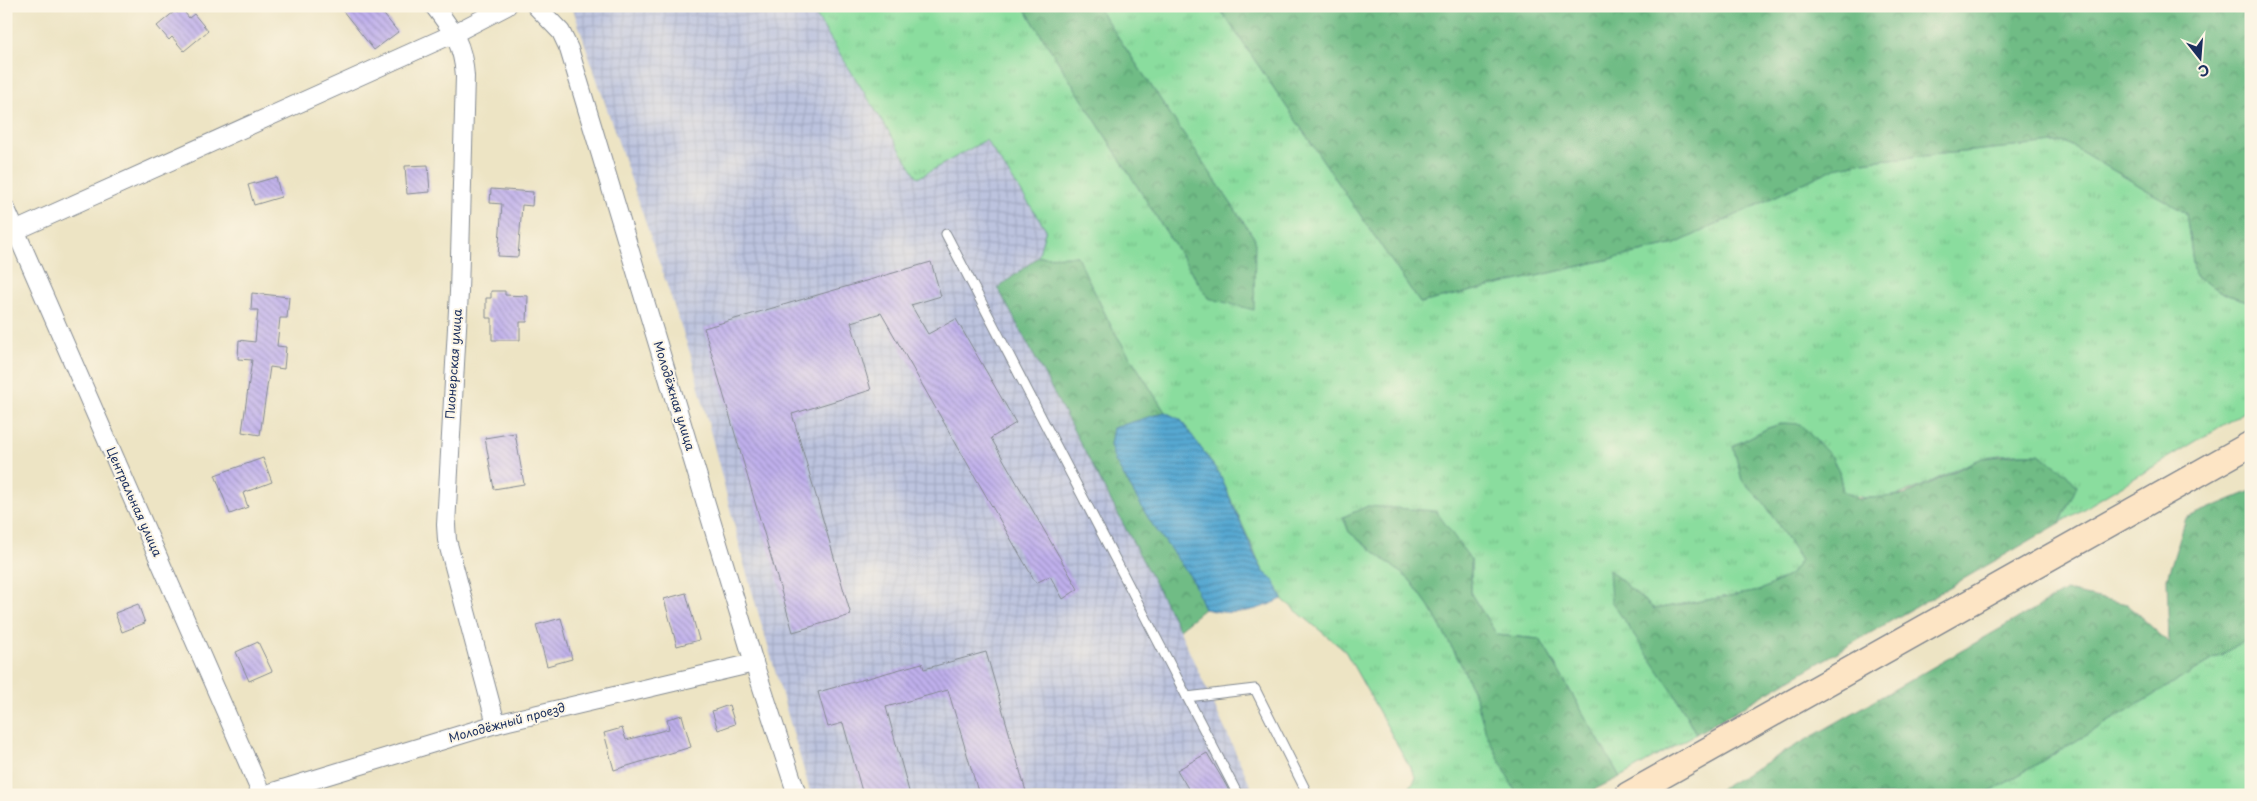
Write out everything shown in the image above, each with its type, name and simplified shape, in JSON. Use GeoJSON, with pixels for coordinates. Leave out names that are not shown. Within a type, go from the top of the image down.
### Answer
{"type":"FeatureCollection","features":[{"type":"Feature","properties":{"kind":"main road"},"geometry":{"type":"LineString","coordinates":[[1628,795],[2251,444]]}},
{"type":"Feature","properties":{"kind":"street","name":"Пионерская улица"},"geometry":{"type":"LineString","coordinates":[[434,6],[455,33],[464,59],[465,76],[459,292],[446,525],[449,545],[496,724]]}},
{"type":"Feature","properties":{"kind":"street"},"geometry":{"type":"LineString","coordinates":[[11,232],[455,33],[507,6]]}},
{"type":"Feature","properties":{"kind":"street","name":"Молодёжная улица"},"geometry":{"type":"LineString","coordinates":[[536,6],[561,32],[569,49],[754,663],[797,795]]}},
{"type":"Feature","properties":{"kind":"street","name":"Центральная улица"},"geometry":{"type":"LineString","coordinates":[[6,209],[11,232],[263,795]]}},
{"type":"Feature","properties":{"kind":"street","name":"Молодёжный проезд"},"geometry":{"type":"LineString","coordinates":[[263,795],[496,724],[754,663]]}},
{"type":"Feature","properties":{"kind":"lane"},"geometry":{"type":"LineString","coordinates":[[946,234],[1238,795]]}},
{"type":"Feature","properties":{"kind":"lane"},"geometry":{"type":"LineString","coordinates":[[1187,696],[1255,689],[1308,795]]}},
{"type":"Feature","properties":{"kind":"shaded area"},"geometry":{"type":"Polygon","coordinates":[[[572,6],[810,6],[918,177],[986,140],[1047,229],[1038,257],[998,288],[1179,629],[1255,795],[811,795],[745,567],[691,356],[572,6]]]}},
{"type":"Feature","properties":{"kind":"green space"},"geometry":{"type":"Polygon","coordinates":[[[810,6],[1023,6],[1208,298],[1255,239],[1097,6],[1218,6],[1420,303],[1675,244],[1835,168],[1869,161],[2065,142],[2186,213],[2195,276],[2227,295],[2251,302],[2251,408],[2060,523],[2077,486],[2039,454],[2009,454],[1987,457],[1914,489],[1880,498],[1862,497],[1843,492],[1839,472],[1784,423],[1768,428],[1733,446],[1742,480],[1765,504],[1801,561],[1790,575],[1759,591],[1654,609],[1609,570],[1696,734],[1620,777],[1540,639],[1497,635],[1471,594],[1471,560],[1368,506],[1343,517],[1349,532],[1410,580],[1431,609],[1463,668],[1517,795],[1404,795],[1416,778],[1345,651],[1282,599],[1275,582],[1263,571],[1220,475],[1181,420],[1165,412],[1112,328],[1077,256],[1038,257],[1046,229],[986,140],[918,178],[810,6]]]}},
{"type":"Feature","properties":{"kind":"green space"},"geometry":{"type":"Polygon","coordinates":[[[1023,6],[1097,6],[1255,239],[1254,310],[1208,298],[1023,6]]]}},
{"type":"Feature","properties":{"kind":"green space"},"geometry":{"type":"Polygon","coordinates":[[[1218,6],[2251,6],[2251,302],[2227,295],[2195,276],[2186,213],[2065,142],[1869,161],[1835,168],[1675,244],[1420,303],[1218,6]]]}},
{"type":"Feature","properties":{"kind":"green space"},"geometry":{"type":"Polygon","coordinates":[[[1077,256],[1112,328],[1165,412],[1113,428],[1110,445],[1115,461],[1150,521],[1192,579],[1204,609],[1179,629],[998,288],[1038,257],[1077,256]]]}},
{"type":"Feature","properties":{"kind":"green space"},"geometry":{"type":"Polygon","coordinates":[[[1784,423],[1800,424],[1831,456],[1839,472],[1843,492],[1859,499],[1905,495],[1982,458],[2022,454],[2039,454],[2066,473],[2077,486],[2060,523],[1696,734],[1677,698],[1611,601],[1609,570],[1654,609],[1759,591],[1790,575],[1801,560],[1765,504],[1742,480],[1733,446],[1768,428],[1784,423]]]}},
{"type":"Feature","properties":{"kind":"green space"},"geometry":{"type":"Polygon","coordinates":[[[2251,491],[2251,637],[1985,795],[1716,795],[1715,792],[2066,591],[2127,604],[2169,643],[2167,578],[2186,518],[2251,491]]]}},
{"type":"Feature","properties":{"kind":"green space"},"geometry":{"type":"Polygon","coordinates":[[[1368,506],[1436,511],[1471,560],[1471,594],[1497,635],[1540,639],[1620,777],[1583,795],[1517,795],[1486,733],[1476,699],[1463,668],[1431,609],[1410,580],[1349,532],[1343,517],[1368,506]]]}},
{"type":"Feature","properties":{"kind":"green space"},"geometry":{"type":"Polygon","coordinates":[[[2251,637],[2251,795],[1985,795],[2251,637]]]}},
{"type":"Feature","properties":{"kind":"water"},"geometry":{"type":"Polygon","coordinates":[[[1165,412],[1181,420],[1220,475],[1255,556],[1263,571],[1275,582],[1282,599],[1244,612],[1204,609],[1192,579],[1150,521],[1115,461],[1110,445],[1113,428],[1165,412]]]}},
{"type":"Feature","properties":{"kind":"building"},"geometry":{"type":"Polygon","coordinates":[[[339,6],[377,6],[398,32],[374,50],[339,6]]]}},
{"type":"Feature","properties":{"kind":"building"},"geometry":{"type":"Polygon","coordinates":[[[182,9],[189,18],[194,14],[208,31],[184,51],[172,37],[169,40],[157,26],[175,11],[177,13],[182,9]]]}},
{"type":"Feature","properties":{"kind":"building"},"geometry":{"type":"Polygon","coordinates":[[[428,165],[430,192],[407,194],[405,166],[428,165]]]}},
{"type":"Feature","properties":{"kind":"building"},"geometry":{"type":"Polygon","coordinates":[[[276,177],[281,197],[254,205],[248,185],[276,177]]]}},
{"type":"Feature","properties":{"kind":"building"},"geometry":{"type":"Polygon","coordinates":[[[491,189],[533,192],[532,206],[522,205],[518,257],[498,256],[502,204],[490,203],[491,189]]]}},
{"type":"Feature","properties":{"kind":"building"},"geometry":{"type":"Polygon","coordinates":[[[931,262],[941,296],[911,305],[928,334],[956,319],[1016,423],[991,438],[1078,589],[1063,599],[1050,576],[1036,583],[881,313],[851,322],[871,390],[792,414],[851,615],[793,632],[704,328],[931,262]]]}},
{"type":"Feature","properties":{"kind":"building"},"geometry":{"type":"Polygon","coordinates":[[[491,291],[505,291],[505,295],[528,296],[527,322],[520,322],[520,340],[492,340],[492,318],[486,318],[486,298],[491,298],[491,291]]]}},
{"type":"Feature","properties":{"kind":"building"},"geometry":{"type":"Polygon","coordinates":[[[252,293],[289,297],[287,318],[280,318],[277,346],[286,347],[284,369],[270,367],[260,435],[242,432],[252,360],[238,359],[239,340],[255,342],[258,310],[251,310],[252,293]]]}},
{"type":"Feature","properties":{"kind":"building"},"geometry":{"type":"Polygon","coordinates":[[[515,433],[524,484],[494,489],[485,438],[515,433]]]}},
{"type":"Feature","properties":{"kind":"building"},"geometry":{"type":"Polygon","coordinates":[[[263,458],[272,482],[243,493],[248,507],[230,514],[215,475],[263,458]]]}},
{"type":"Feature","properties":{"kind":"building"},"geometry":{"type":"Polygon","coordinates":[[[686,593],[699,640],[677,646],[664,599],[686,593]]]}},
{"type":"Feature","properties":{"kind":"building"},"geometry":{"type":"Polygon","coordinates":[[[138,604],[145,623],[122,632],[115,613],[138,604]]]}},
{"type":"Feature","properties":{"kind":"building"},"geometry":{"type":"Polygon","coordinates":[[[561,618],[572,659],[547,666],[536,625],[561,618]]]}},
{"type":"Feature","properties":{"kind":"building"},"geometry":{"type":"Polygon","coordinates":[[[258,642],[272,671],[249,681],[236,652],[258,642]]]}},
{"type":"Feature","properties":{"kind":"building"},"geometry":{"type":"Polygon","coordinates":[[[986,652],[1027,795],[979,795],[948,690],[886,707],[910,795],[863,795],[843,723],[828,727],[818,692],[922,663],[924,669],[986,652]]]}},
{"type":"Feature","properties":{"kind":"building"},"geometry":{"type":"Polygon","coordinates":[[[729,705],[735,724],[718,730],[712,711],[729,705]]]}},
{"type":"Feature","properties":{"kind":"building"},"geometry":{"type":"Polygon","coordinates":[[[682,715],[691,747],[614,770],[604,733],[622,728],[626,740],[669,729],[667,719],[682,715]]]}},
{"type":"Feature","properties":{"kind":"building"},"geometry":{"type":"Polygon","coordinates":[[[1207,753],[1231,795],[1192,795],[1177,770],[1207,753]]]}}]}
